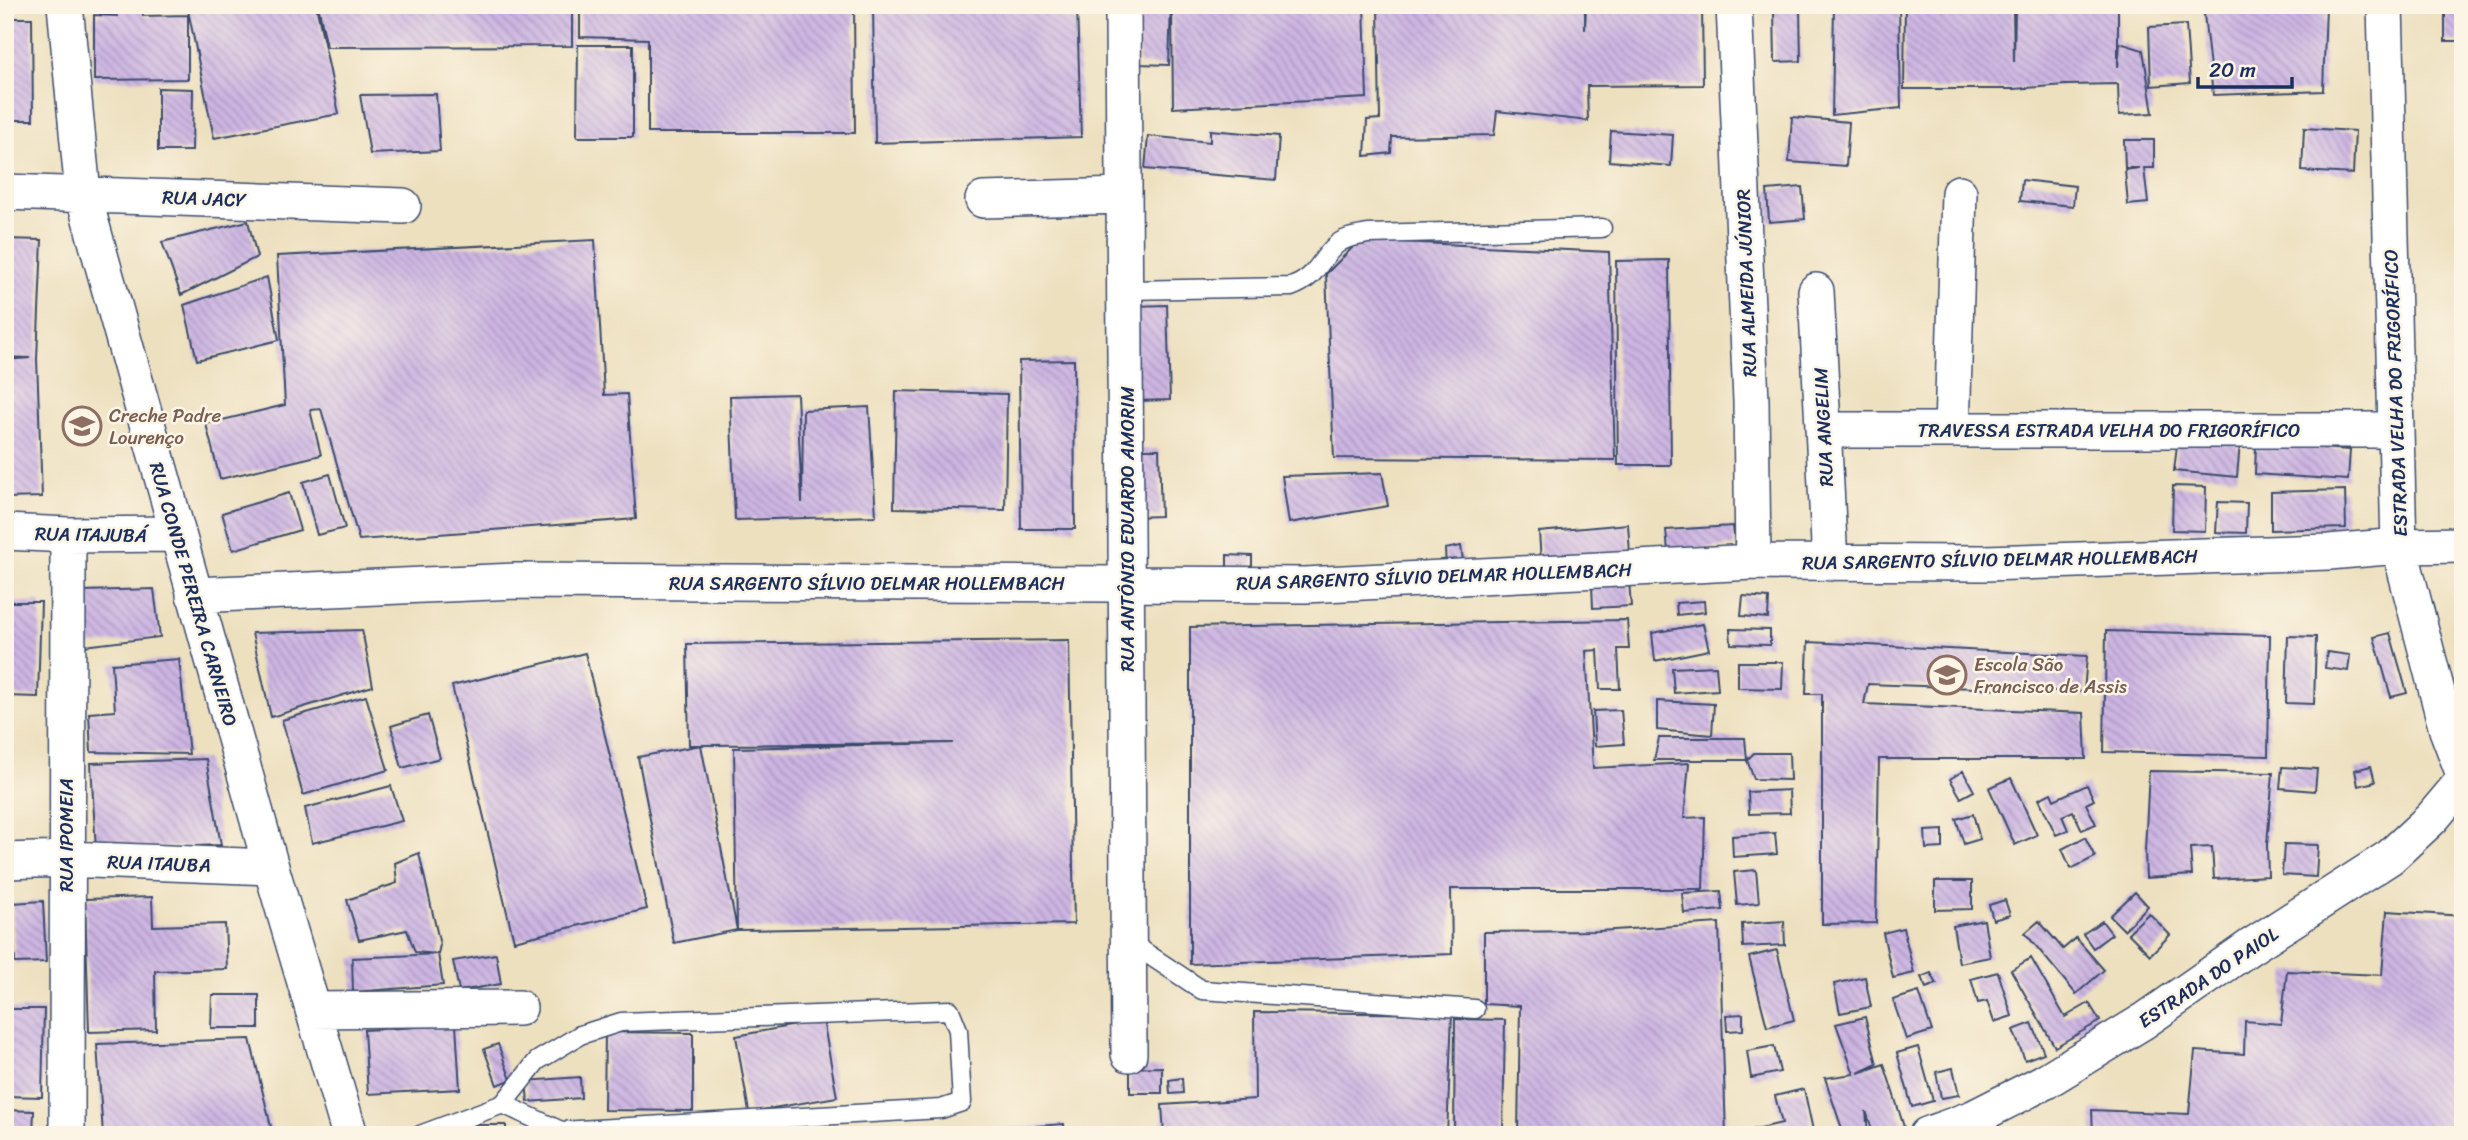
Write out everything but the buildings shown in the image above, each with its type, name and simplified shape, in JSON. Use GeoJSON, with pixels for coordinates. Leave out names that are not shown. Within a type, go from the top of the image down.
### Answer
{"type":"FeatureCollection","features":[{"type":"Feature","properties":{"kind":"street","name":"RUA CONDE PEREIRA CARNEIRO"},"geometry":{"type":"LineString","coordinates":[[65,5],[83,194],[194,595],[349,1135]]}},
{"type":"Feature","properties":{"kind":"street","name":"RUA ANTÔNIO EDUARDO AMORIM"},"geometry":{"type":"LineString","coordinates":[[1123,5],[1129,1054]]}},
{"type":"Feature","properties":{"kind":"street","name":"RUA ALMEIDA JÚNIOR"},"geometry":{"type":"LineString","coordinates":[[1734,5],[1751,401],[1753,562]]}},
{"type":"Feature","properties":{"kind":"street","name":"ESTRADA VELHA DO FRIGORÍFICO"},"geometry":{"type":"LineString","coordinates":[[2385,5],[2399,546],[2447,730],[2463,772]]}},
{"type":"Feature","properties":{"kind":"street","name":"RUA JACY"},"geometry":{"type":"LineString","coordinates":[[5,192],[403,206]]}},
{"type":"Feature","properties":{"kind":"street"},"geometry":{"type":"LineString","coordinates":[[1952,430],[1959,193]]}},
{"type":"Feature","properties":{"kind":"street"},"geometry":{"type":"LineString","coordinates":[[983,200],[1124,196]]}},
{"type":"Feature","properties":{"kind":"street","name":"RUA ANGELIM"},"geometry":{"type":"LineString","coordinates":[[1816,291],[1830,563]]}},
{"type":"Feature","properties":{"kind":"street","name":"TRAVESSA ESTRADA VELHA DO FRIGORÍFICO"},"geometry":{"type":"LineString","coordinates":[[1824,430],[2395,430]]}},
{"type":"Feature","properties":{"kind":"street","name":"RUA ITAJUBÁ"},"geometry":{"type":"LineString","coordinates":[[5,532],[68,535],[177,534]]}},
{"type":"Feature","properties":{"kind":"street","name":"RUA IPOMEIA"},"geometry":{"type":"LineString","coordinates":[[66,1135],[68,535]]}},
{"type":"Feature","properties":{"kind":"street","name":"RUA SARGENTO SÍLVIO DELMAR HOLLEMBACH"},"geometry":{"type":"LineString","coordinates":[[194,595],[516,580],[1305,585],[1753,562],[2059,561],[2463,545]]}},
{"type":"Feature","properties":{"kind":"street","name":"ESTRADA DO PAIOL"},"geometry":{"type":"LineString","coordinates":[[1927,1135],[1973,1118],[2044,1082],[2144,1021],[2250,947],[2390,857],[2432,818],[2463,781]]}},
{"type":"Feature","properties":{"kind":"street","name":"RUA ITAUBA"},"geometry":{"type":"LineString","coordinates":[[5,861],[66,859],[271,867]]}},
{"type":"Feature","properties":{"kind":"street"},"geometry":{"type":"LineString","coordinates":[[313,1010],[519,1008]]}},
{"type":"Feature","properties":{"kind":"lane"},"geometry":{"type":"LineString","coordinates":[[1125,290],[1291,287],[1318,269],[1337,244],[1350,237],[1368,233],[1602,228]]}},
{"type":"Feature","properties":{"kind":"lane"},"geometry":{"type":"LineString","coordinates":[[1128,940],[1202,990],[1475,1009]]}},
{"type":"Feature","properties":{"kind":"lane"},"geometry":{"type":"LineString","coordinates":[[420,1135],[503,1104],[537,1061],[580,1035],[621,1022],[950,1010],[958,1030],[962,1102],[941,1109],[561,1132],[503,1104]]}},
{"type":"Feature","properties":{"kind":"place","name":"Creche Padre Lourenço"},"geometry":{"type":"Point","coordinates":[82,426]}},
{"type":"Feature","properties":{"kind":"place","name":"Escola São Francisco de Assis"},"geometry":{"type":"Point","coordinates":[1947,675]}}]}
